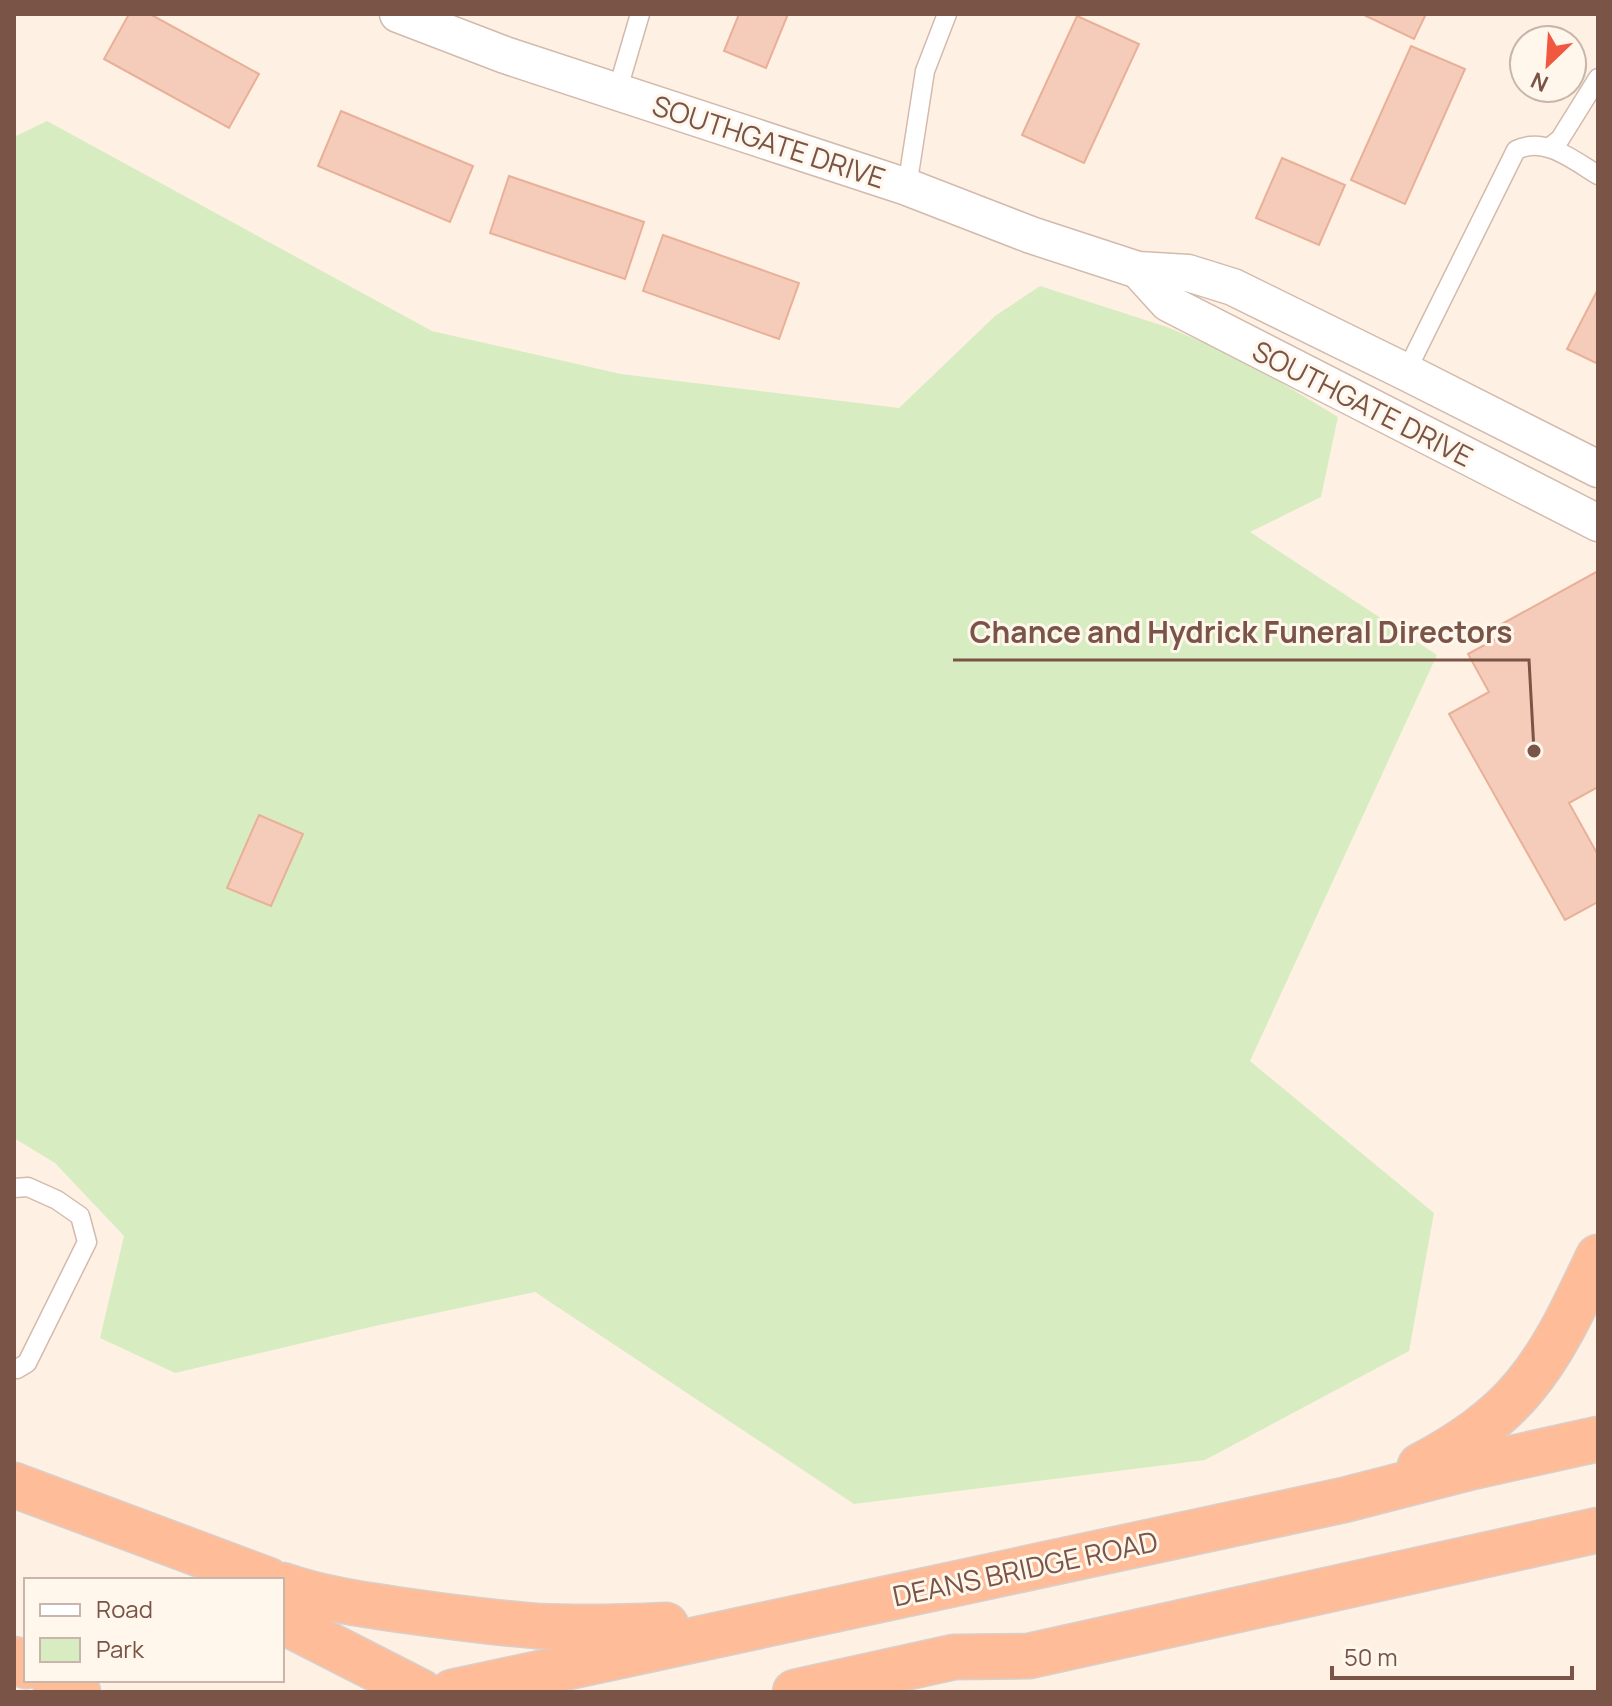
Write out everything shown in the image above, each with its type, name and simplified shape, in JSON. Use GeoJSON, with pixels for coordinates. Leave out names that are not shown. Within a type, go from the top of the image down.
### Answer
{"type":"FeatureCollection","features":[{"type":"Feature","properties":{"kind":"highway"},"geometry":{"type":"LineString","coordinates":[[1356,1496],[1434,1459],[1472,1436],[1524,1387],[1550,1352],[1598,1257]]}},
{"type":"Feature","properties":{"kind":"highway","name":"DEANS BRIDGE ROAD"},"geometry":{"type":"LineString","coordinates":[[452,1692],[1240,1522],[1598,1439]]}},
{"type":"Feature","properties":{"kind":"highway"},"geometry":{"type":"LineString","coordinates":[[14,1486],[196,1578]]}},
{"type":"Feature","properties":{"kind":"highway"},"geometry":{"type":"LineString","coordinates":[[14,1486],[263,1578]]}},
{"type":"Feature","properties":{"kind":"highway"},"geometry":{"type":"LineString","coordinates":[[795,1692],[836,1687],[954,1657],[1029,1656],[1598,1530]]}},
{"type":"Feature","properties":{"kind":"highway"},"geometry":{"type":"LineString","coordinates":[[284,1586],[372,1606],[538,1626],[606,1627],[792,1619]]}},
{"type":"Feature","properties":{"kind":"highway"},"geometry":{"type":"LineString","coordinates":[[284,1622],[421,1692]]}},
{"type":"Feature","properties":{"kind":"highway"},"geometry":{"type":"LineString","coordinates":[[58,1682],[78,1692]]}},
{"type":"Feature","properties":{"kind":"street","name":"SOUTHGATE DRIVE"},"geometry":{"type":"LineString","coordinates":[[398,14],[505,55],[907,187],[1031,235],[1138,270],[1188,273],[1233,287],[1598,469]]}},
{"type":"Feature","properties":{"kind":"street","name":"SOUTHGATE DRIVE"},"geometry":{"type":"LineString","coordinates":[[1138,270],[1168,303],[1598,523]]}},
{"type":"Feature","properties":{"kind":"lane"},"geometry":{"type":"LineString","coordinates":[[617,92],[640,14]]}},
{"type":"Feature","properties":{"kind":"lane"},"geometry":{"type":"LineString","coordinates":[[907,187],[925,71],[947,14]]}},
{"type":"Feature","properties":{"kind":"lane"},"geometry":{"type":"LineString","coordinates":[[1550,147],[1560,139],[1598,78]]}},
{"type":"Feature","properties":{"kind":"lane"},"geometry":{"type":"LineString","coordinates":[[1406,372],[1516,150],[1550,147],[1598,175]]}},
{"type":"Feature","properties":{"kind":"lane"},"geometry":{"type":"LineString","coordinates":[[14,1188],[28,1187],[57,1200],[80,1216],[87,1242],[27,1363],[14,1369]]}},
{"type":"Feature","properties":{"kind":"green space"},"geometry":{"type":"Polygon","coordinates":[[[47,121],[432,331],[621,374],[899,408],[995,316],[1040,286],[1167,327],[1242,359],[1338,417],[1321,497],[1250,532],[1437,655],[1250,1061],[1434,1213],[1409,1351],[1205,1460],[854,1504],[535,1292],[175,1373],[100,1338],[124,1236],[55,1163],[14,1138],[14,137],[47,121]]]}},
{"type":"Feature","properties":{"kind":"building"},"geometry":{"type":"Polygon","coordinates":[[[129,14],[150,14],[259,74],[229,128],[104,59],[129,14]]]}},
{"type":"Feature","properties":{"kind":"building"},"geometry":{"type":"Polygon","coordinates":[[[739,14],[788,14],[766,68],[724,51],[739,14]]]}},
{"type":"Feature","properties":{"kind":"building"},"geometry":{"type":"Polygon","coordinates":[[[1362,14],[1426,14],[1414,39],[1362,14]]]}},
{"type":"Feature","properties":{"kind":"building"},"geometry":{"type":"Polygon","coordinates":[[[1077,16],[1139,44],[1084,163],[1022,135],[1077,16]]]}},
{"type":"Feature","properties":{"kind":"building"},"geometry":{"type":"Polygon","coordinates":[[[1411,46],[1465,69],[1405,204],[1351,180],[1411,46]]]}},
{"type":"Feature","properties":{"kind":"building"},"geometry":{"type":"Polygon","coordinates":[[[341,111],[473,166],[450,222],[318,166],[341,111]]]}},
{"type":"Feature","properties":{"kind":"building"},"geometry":{"type":"Polygon","coordinates":[[[1282,158],[1345,185],[1319,245],[1256,218],[1282,158]]]}},
{"type":"Feature","properties":{"kind":"building"},"geometry":{"type":"Polygon","coordinates":[[[509,176],[644,222],[625,279],[490,233],[509,176]]]}},
{"type":"Feature","properties":{"kind":"building"},"geometry":{"type":"Polygon","coordinates":[[[663,235],[799,283],[779,339],[643,291],[663,235]]]}},
{"type":"Feature","properties":{"kind":"building"},"geometry":{"type":"Polygon","coordinates":[[[1598,289],[1598,364],[1567,349],[1598,289]]]}},
{"type":"Feature","properties":{"kind":"building"},"geometry":{"type":"Polygon","coordinates":[[[1598,571],[1598,787],[1569,803],[1598,855],[1598,902],[1565,920],[1449,714],[1489,692],[1468,654],[1505,634],[1500,625],[1598,571]]]}},
{"type":"Feature","properties":{"kind":"building"},"geometry":{"type":"Polygon","coordinates":[[[259,815],[303,834],[271,906],[227,888],[259,815]]]}},
{"type":"Feature","properties":{"kind":"place","name":"Chance and Hydrick Funeral Directors"},"geometry":{"type":"Point","coordinates":[1534,751]}}]}
